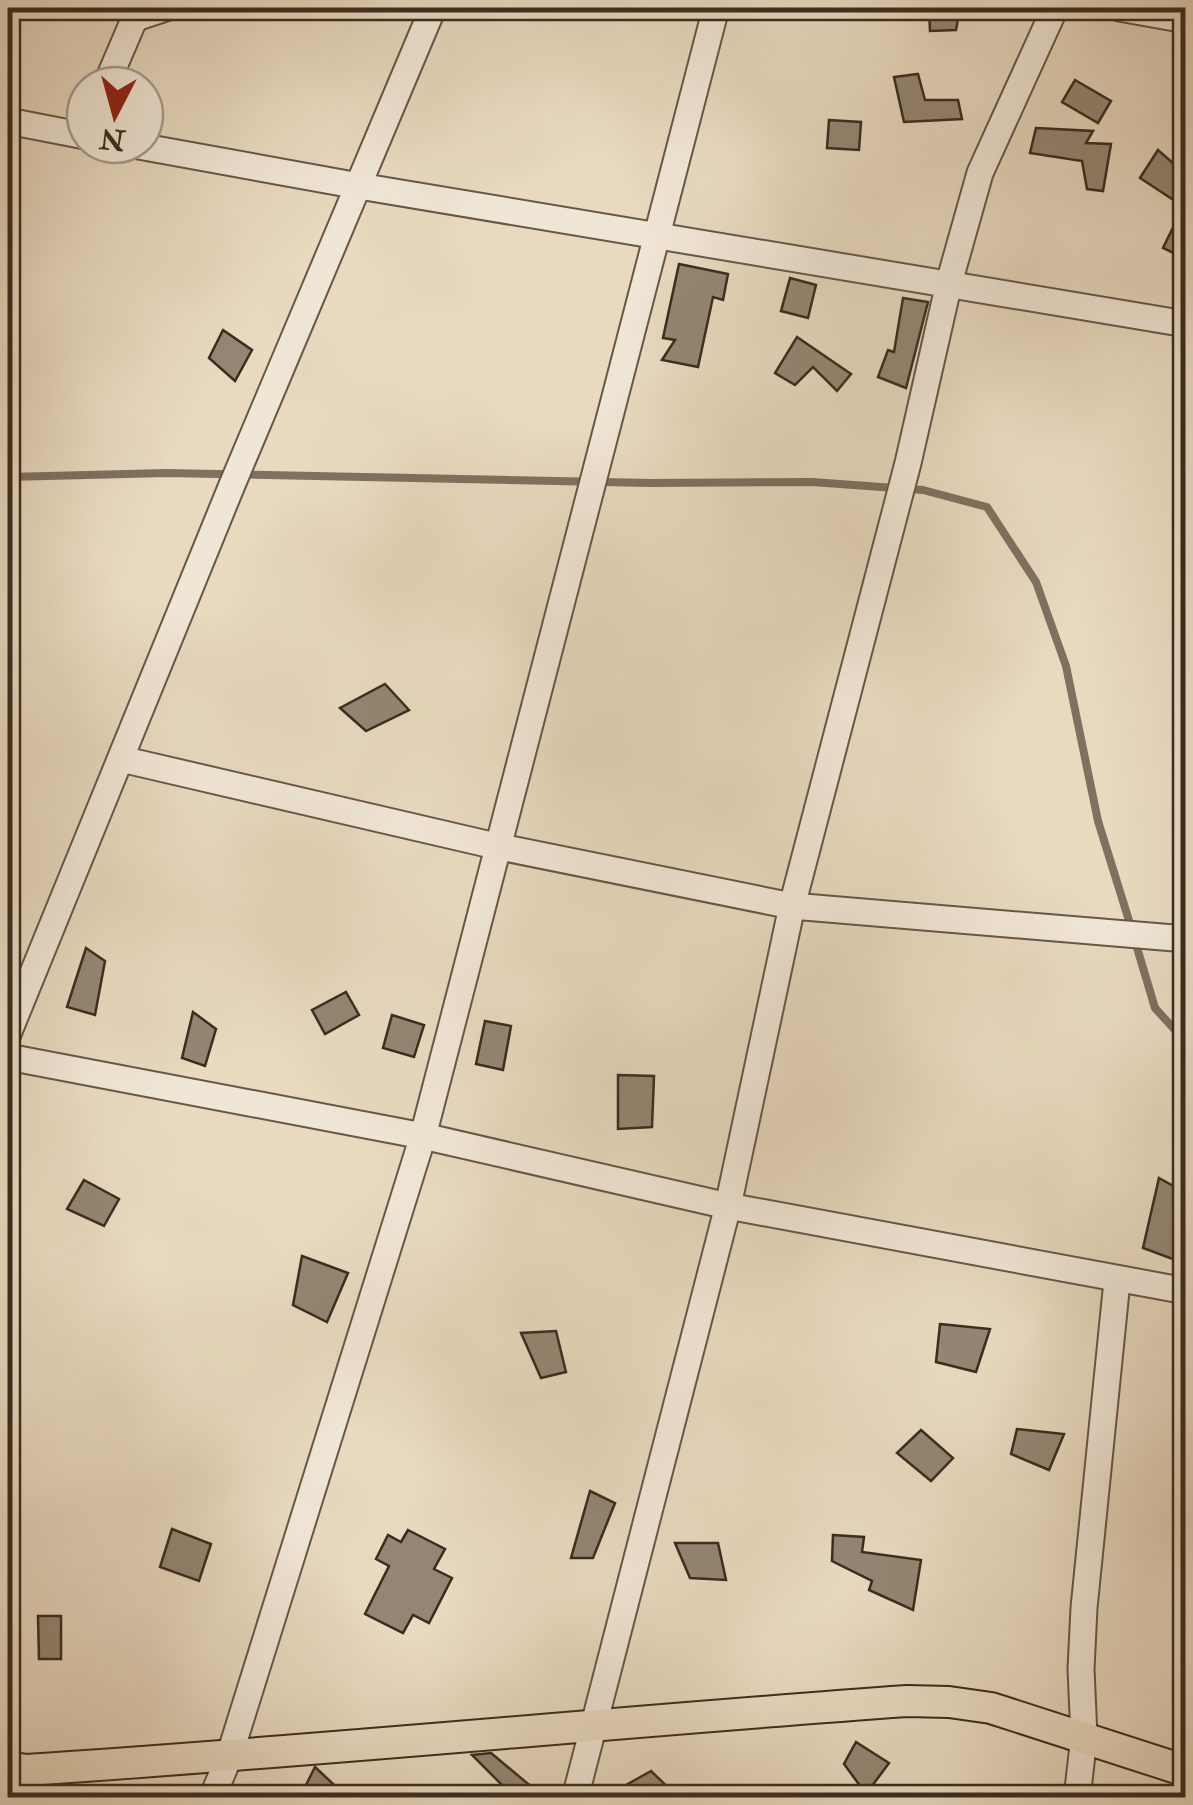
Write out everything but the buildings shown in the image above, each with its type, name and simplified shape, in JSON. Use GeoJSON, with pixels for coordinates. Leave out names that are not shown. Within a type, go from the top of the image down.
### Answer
{"type":"FeatureCollection","features":[{"type":"Feature","properties":{"kind":"main road"},"geometry":{"type":"LineString","coordinates":[[8,1767],[26,1770],[229,1756],[906,1701],[991,1708],[1186,1771]]}},
{"type":"Feature","properties":{"kind":"street"},"geometry":{"type":"LineString","coordinates":[[115,65],[138,12],[166,8]]}},
{"type":"Feature","properties":{"kind":"street"},"geometry":{"type":"LineString","coordinates":[[8,1034],[247,447],[433,8]]}},
{"type":"Feature","properties":{"kind":"street"},"geometry":{"type":"LineString","coordinates":[[212,1798],[229,1756],[423,1136],[716,8]]}},
{"type":"Feature","properties":{"kind":"street"},"geometry":{"type":"LineString","coordinates":[[575,1798],[728,1206],[792,906],[893,524],[949,283],[980,173],[1055,8]]}},
{"type":"Feature","properties":{"kind":"street"},"geometry":{"type":"LineString","coordinates":[[1120,8],[1186,20]]}},
{"type":"Feature","properties":{"kind":"street"},"geometry":{"type":"LineString","coordinates":[[8,121],[65,131]]}},
{"type":"Feature","properties":{"kind":"street"},"geometry":{"type":"LineString","coordinates":[[165,151],[1186,324]]}},
{"type":"Feature","properties":{"kind":"street"},"geometry":{"type":"LineString","coordinates":[[121,759],[500,847],[792,906],[1186,940]]}},
{"type":"Feature","properties":{"kind":"street"},"geometry":{"type":"LineString","coordinates":[[8,1058],[423,1136],[728,1206],[1186,1291]]}},
{"type":"Feature","properties":{"kind":"street"},"geometry":{"type":"LineString","coordinates":[[1077,1798],[1084,1737],[1080,1668],[1084,1608],[1117,1280]]}},
{"type":"Feature","properties":{"kind":"waterway"},"geometry":{"type":"LineString","coordinates":[[8,477],[166,473],[650,483],[812,482],[923,490],[987,507],[1036,582],[1066,666],[1098,821],[1131,927]]}},
{"type":"Feature","properties":{"kind":"waterway"},"geometry":{"type":"LineString","coordinates":[[1135,941],[1155,1008],[1186,1042]]}}]}
